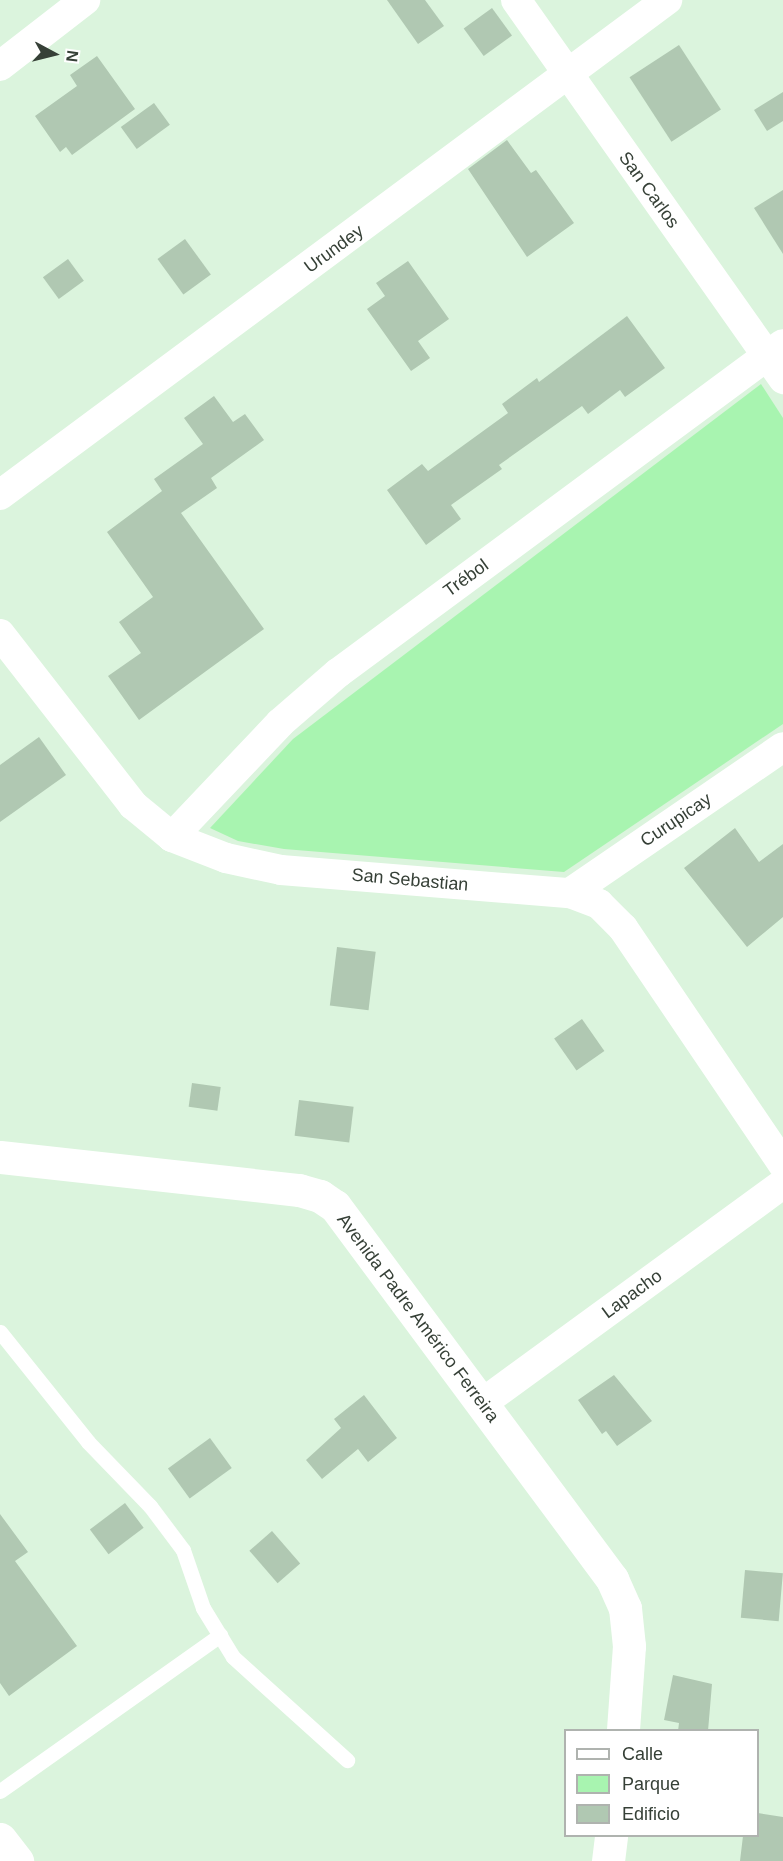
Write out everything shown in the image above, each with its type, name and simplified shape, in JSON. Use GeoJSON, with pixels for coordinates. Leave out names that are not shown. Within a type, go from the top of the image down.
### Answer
{"type":"FeatureCollection","features":[{"type":"Feature","properties":{"kind":"street"},"geometry":{"type":"LineString","coordinates":[[0,66],[85,0]]}},
{"type":"Feature","properties":{"kind":"street","name":"San Carlos"},"geometry":{"type":"LineString","coordinates":[[516,0],[566,75],[778,360]]}},
{"type":"Feature","properties":{"kind":"street","name":"Urundey"},"geometry":{"type":"LineString","coordinates":[[0,495],[667,0]]}},
{"type":"Feature","properties":{"kind":"street","name":"Trébol"},"geometry":{"type":"LineString","coordinates":[[172,837],[280,723],[338,673],[778,360]]}},
{"type":"Feature","properties":{"kind":"street","name":"San Sebastian"},"geometry":{"type":"LineString","coordinates":[[0,634],[133,805],[172,837],[226,858],[281,870],[570,892],[598,904],[623,928],[783,1164]]}},
{"type":"Feature","properties":{"kind":"street","name":"Curupicay"},"geometry":{"type":"LineString","coordinates":[[570,892],[783,747]]}},
{"type":"Feature","properties":{"kind":"street","name":"Avenida Padre Américo Ferreira"},"geometry":{"type":"LineString","coordinates":[[0,1157],[299,1190],[320,1196],[335,1206],[612,1579],[625,1608],[629,1646],[622,1729]]}},
{"type":"Feature","properties":{"kind":"street","name":"Lapacho"},"geometry":{"type":"LineString","coordinates":[[482,1404],[783,1184]]}},
{"type":"Feature","properties":{"kind":"street"},"geometry":{"type":"LineString","coordinates":[[608,1861],[611,1837]]}},
{"type":"Feature","properties":{"kind":"street"},"geometry":{"type":"LineString","coordinates":[[0,1839],[16,1861]]}},
{"type":"Feature","properties":{"kind":"lane"},"geometry":{"type":"LineString","coordinates":[[0,1332],[88,1442],[150,1506],[183,1550],[203,1608],[233,1657],[347,1760]]}},
{"type":"Feature","properties":{"kind":"lane"},"geometry":{"type":"LineString","coordinates":[[0,1791],[220,1635]]}},
{"type":"Feature","properties":{"kind":"green space"},"geometry":{"type":"Polygon","coordinates":[[[761,384],[783,418],[783,724],[564,872],[284,849],[238,841],[210,828],[293,739],[761,384]]]}},
{"type":"Feature","properties":{"kind":"building"},"geometry":{"type":"Polygon","coordinates":[[[387,0],[425,0],[444,26],[418,44],[387,0]]]}},
{"type":"Feature","properties":{"kind":"building"},"geometry":{"type":"Polygon","coordinates":[[[492,8],[512,36],[484,56],[464,29],[492,8]]]}},
{"type":"Feature","properties":{"kind":"building"},"geometry":{"type":"Polygon","coordinates":[[[679,45],[721,110],[671,142],[630,77],[679,45]]]}},
{"type":"Feature","properties":{"kind":"building"},"geometry":{"type":"Polygon","coordinates":[[[97,56],[135,109],[72,155],[66,147],[60,152],[35,116],[77,86],[70,75],[97,56]]]}},
{"type":"Feature","properties":{"kind":"building"},"geometry":{"type":"Polygon","coordinates":[[[783,92],[783,121],[767,131],[754,110],[783,92]]]}},
{"type":"Feature","properties":{"kind":"building"},"geometry":{"type":"Polygon","coordinates":[[[154,103],[170,125],[137,149],[121,127],[154,103]]]}},
{"type":"Feature","properties":{"kind":"building"},"geometry":{"type":"Polygon","coordinates":[[[507,140],[531,173],[536,170],[574,223],[527,257],[468,169],[507,140]]]}},
{"type":"Feature","properties":{"kind":"building"},"geometry":{"type":"Polygon","coordinates":[[[783,190],[783,254],[754,208],[783,190]]]}},
{"type":"Feature","properties":{"kind":"building"},"geometry":{"type":"Polygon","coordinates":[[[185,239],[211,275],[183,295],[157,259],[185,239]]]}},
{"type":"Feature","properties":{"kind":"building"},"geometry":{"type":"Polygon","coordinates":[[[68,259],[84,281],[59,299],[43,277],[68,259]]]}},
{"type":"Feature","properties":{"kind":"building"},"geometry":{"type":"Polygon","coordinates":[[[408,261],[449,319],[418,341],[430,358],[411,371],[367,309],[385,296],[376,283],[408,261]]]}},
{"type":"Feature","properties":{"kind":"building"},"geometry":{"type":"Polygon","coordinates":[[[627,316],[665,368],[625,397],[620,390],[588,414],[582,406],[499,465],[502,469],[451,505],[461,519],[426,545],[387,490],[422,464],[428,471],[508,413],[502,404],[537,378],[539,382],[627,316]]]}},
{"type":"Feature","properties":{"kind":"building"},"geometry":{"type":"Polygon","coordinates":[[[214,396],[233,422],[245,414],[264,440],[211,478],[217,488],[181,513],[264,629],[139,720],[108,676],[141,653],[119,622],[153,597],[107,532],[162,491],[154,479],[203,444],[184,418],[214,396]]]}},
{"type":"Feature","properties":{"kind":"building"},"geometry":{"type":"Polygon","coordinates":[[[39,737],[66,775],[0,822],[0,765],[39,737]]]}},
{"type":"Feature","properties":{"kind":"building"},"geometry":{"type":"Polygon","coordinates":[[[735,828],[759,862],[783,844],[783,917],[747,947],[684,868],[735,828]]]}},
{"type":"Feature","properties":{"kind":"building"},"geometry":{"type":"Polygon","coordinates":[[[337,947],[376,952],[369,1010],[330,1006],[337,947]]]}},
{"type":"Feature","properties":{"kind":"building"},"geometry":{"type":"Polygon","coordinates":[[[582,1019],[604,1051],[577,1070],[554,1039],[582,1019]]]}},
{"type":"Feature","properties":{"kind":"building"},"geometry":{"type":"Polygon","coordinates":[[[192,1083],[221,1087],[217,1111],[189,1107],[192,1083]]]}},
{"type":"Feature","properties":{"kind":"building"},"geometry":{"type":"Polygon","coordinates":[[[299,1100],[354,1107],[349,1142],[295,1136],[299,1100]]]}},
{"type":"Feature","properties":{"kind":"building"},"geometry":{"type":"Polygon","coordinates":[[[614,1375],[652,1421],[617,1446],[606,1431],[602,1434],[578,1400],[614,1375]]]}},
{"type":"Feature","properties":{"kind":"building"},"geometry":{"type":"Polygon","coordinates":[[[364,1395],[397,1438],[368,1462],[358,1449],[322,1479],[306,1460],[341,1428],[334,1419],[364,1395]]]}},
{"type":"Feature","properties":{"kind":"building"},"geometry":{"type":"Polygon","coordinates":[[[210,1438],[232,1468],[190,1498],[168,1469],[210,1438]]]}},
{"type":"Feature","properties":{"kind":"building"},"geometry":{"type":"Polygon","coordinates":[[[125,1503],[144,1528],[109,1554],[90,1529],[125,1503]]]}},
{"type":"Feature","properties":{"kind":"building"},"geometry":{"type":"Polygon","coordinates":[[[0,1514],[28,1552],[15,1561],[77,1646],[9,1696],[0,1683],[0,1514]]]}},
{"type":"Feature","properties":{"kind":"building"},"geometry":{"type":"Polygon","coordinates":[[[272,1531],[300,1563],[278,1583],[249,1551],[272,1531]]]}},
{"type":"Feature","properties":{"kind":"building"},"geometry":{"type":"Polygon","coordinates":[[[745,1570],[783,1573],[779,1621],[741,1618],[745,1570]]]}},
{"type":"Feature","properties":{"kind":"building"},"geometry":{"type":"Polygon","coordinates":[[[673,1675],[712,1684],[708,1729],[678,1729],[679,1723],[664,1720],[673,1675]]]}},
{"type":"Feature","properties":{"kind":"building"},"geometry":{"type":"Polygon","coordinates":[[[759,1813],[783,1817],[783,1861],[740,1861],[743,1837],[759,1837],[759,1813]]]}}]}
